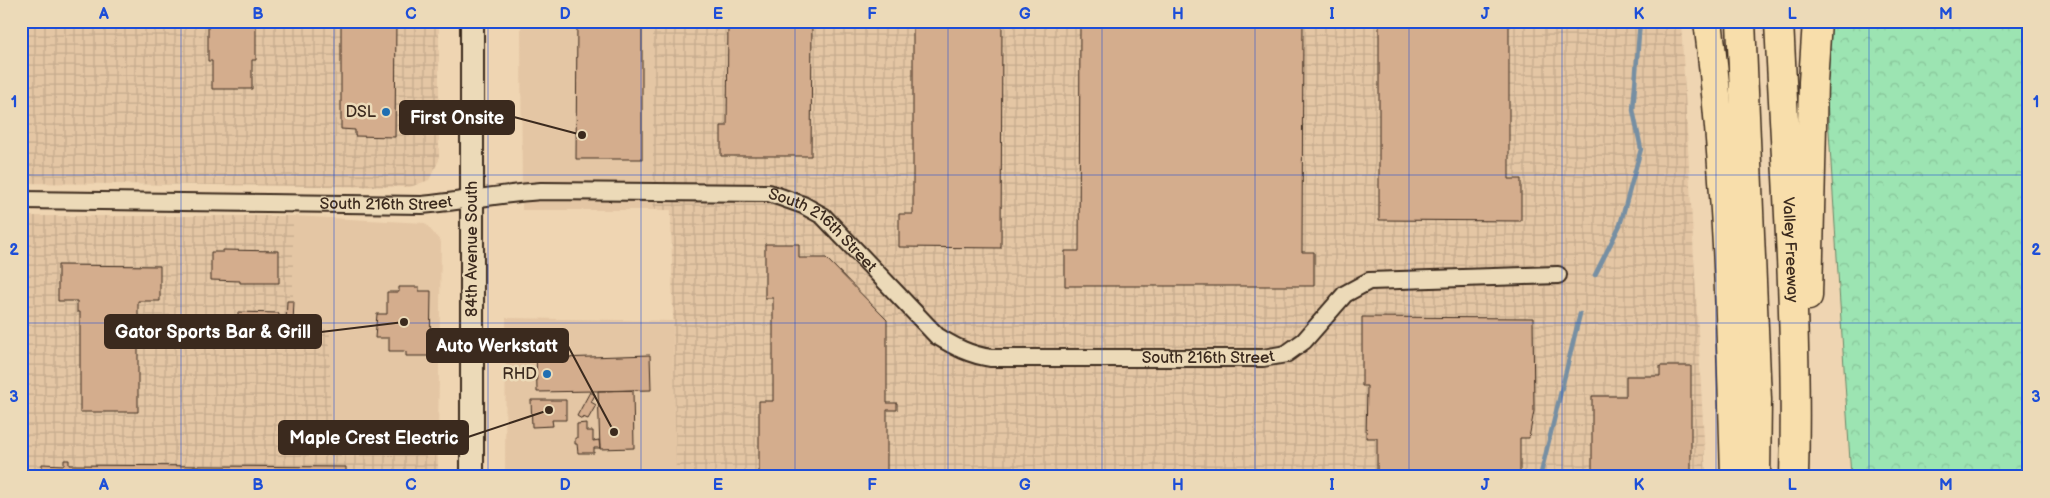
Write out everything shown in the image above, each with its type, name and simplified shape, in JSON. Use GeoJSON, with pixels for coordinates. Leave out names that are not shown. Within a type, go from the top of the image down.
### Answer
{"type":"FeatureCollection","features":[{"type":"Feature","properties":{"kind":"highway"},"geometry":{"type":"LineString","coordinates":[[1708,21],[1715,79],[1726,248],[1735,477]]}},
{"type":"Feature","properties":{"kind":"highway"},"geometry":{"type":"LineString","coordinates":[[1741,21],[1757,400],[1756,477]]}},
{"type":"Feature","properties":{"kind":"highway","name":"Valley Freeway"},"geometry":{"type":"LineString","coordinates":[[1778,21],[1790,249],[1795,430],[1794,477]]}},
{"type":"Feature","properties":{"kind":"highway"},"geometry":{"type":"LineString","coordinates":[[1795,430],[1808,324],[1813,82],[1817,21]]}},
{"type":"Feature","properties":{"kind":"main road","name":"84th Avenue South"},"geometry":{"type":"LineString","coordinates":[[472,21],[472,477]]}},
{"type":"Feature","properties":{"kind":"street","name":"South 216th Street"},"geometry":{"type":"LineString","coordinates":[[21,200],[422,205],[473,200],[506,193],[769,193],[803,205],[823,216],[937,336],[956,348],[973,355],[991,358],[1263,358],[1286,354],[1304,341],[1345,294],[1370,281],[1558,274]]}},
{"type":"Feature","properties":{"kind":"shaded area"},"geometry":{"type":"Polygon","coordinates":[[[21,21],[439,21],[439,160],[429,180],[410,187],[21,183],[21,21]]]}},
{"type":"Feature","properties":{"kind":"shaded area"},"geometry":{"type":"Polygon","coordinates":[[[521,21],[653,21],[653,210],[522,210],[521,21]]]}},
{"type":"Feature","properties":{"kind":"shaded area"},"geometry":{"type":"Polygon","coordinates":[[[653,21],[1681,21],[1706,477],[676,477],[671,210],[653,210],[653,21]]]}},
{"type":"Feature","properties":{"kind":"shaded area"},"geometry":{"type":"Polygon","coordinates":[[[21,216],[293,216],[293,328],[330,329],[330,436],[438,437],[438,477],[21,477],[21,216]]]}},
{"type":"Feature","properties":{"kind":"shaded area"},"geometry":{"type":"Polygon","coordinates":[[[293,216],[425,223],[441,242],[438,437],[330,437],[330,329],[293,329],[293,216]]]}},
{"type":"Feature","properties":{"kind":"shaded area"},"geometry":{"type":"Polygon","coordinates":[[[506,318],[673,321],[676,477],[505,477],[506,318]]]}},
{"type":"Feature","properties":{"kind":"green space"},"geometry":{"type":"Polygon","coordinates":[[[1822,21],[2029,21],[2029,477],[1851,477],[1822,21]]]}},
{"type":"Feature","properties":{"kind":"building"},"geometry":{"type":"Polygon","coordinates":[[[208,21],[256,21],[256,60],[252,60],[252,89],[212,89],[212,61],[208,61],[208,21]]]}},
{"type":"Feature","properties":{"kind":"building"},"geometry":{"type":"Polygon","coordinates":[[[341,21],[396,21],[395,137],[355,136],[355,130],[341,129],[341,21]]]}},
{"type":"Feature","properties":{"kind":"building"},"geometry":{"type":"Polygon","coordinates":[[[577,21],[642,21],[642,159],[576,159],[577,21]]]}},
{"type":"Feature","properties":{"kind":"building"},"geometry":{"type":"Polygon","coordinates":[[[728,21],[812,21],[811,156],[721,156],[721,126],[727,126],[728,21]]]}},
{"type":"Feature","properties":{"kind":"building"},"geometry":{"type":"Polygon","coordinates":[[[913,21],[1002,21],[1001,248],[899,247],[899,214],[913,214],[913,21]]]}},
{"type":"Feature","properties":{"kind":"building"},"geometry":{"type":"Polygon","coordinates":[[[1080,21],[1303,21],[1302,252],[1314,252],[1314,286],[1065,286],[1065,251],[1079,251],[1080,21]]]}},
{"type":"Feature","properties":{"kind":"building"},"geometry":{"type":"Polygon","coordinates":[[[1379,21],[1509,21],[1509,179],[1521,179],[1521,221],[1379,220],[1379,21]]]}},
{"type":"Feature","properties":{"kind":"building"},"geometry":{"type":"Polygon","coordinates":[[[765,244],[799,244],[799,258],[826,258],[887,320],[887,403],[897,403],[897,410],[887,410],[887,477],[759,477],[759,401],[773,401],[773,298],[765,298],[765,244]]]}},
{"type":"Feature","properties":{"kind":"building"},"geometry":{"type":"Polygon","coordinates":[[[223,250],[279,251],[279,283],[240,283],[240,281],[211,280],[211,252],[223,252],[223,250]]]}},
{"type":"Feature","properties":{"kind":"building"},"geometry":{"type":"Polygon","coordinates":[[[58,265],[160,266],[160,301],[138,301],[138,412],[80,412],[80,312],[77,312],[77,301],[58,301],[58,265]]]}},
{"type":"Feature","properties":{"kind":"building"},"geometry":{"type":"Polygon","coordinates":[[[399,287],[419,287],[419,291],[431,291],[430,356],[406,356],[404,351],[389,351],[389,338],[375,338],[377,314],[387,314],[387,292],[399,292],[399,287]]]}},
{"type":"Feature","properties":{"kind":"building"},"geometry":{"type":"Polygon","coordinates":[[[287,301],[294,301],[293,323],[286,323],[287,301]]]}},
{"type":"Feature","properties":{"kind":"building"},"geometry":{"type":"Polygon","coordinates":[[[238,312],[279,313],[278,327],[238,327],[238,312]]]}},
{"type":"Feature","properties":{"kind":"building"},"geometry":{"type":"Polygon","coordinates":[[[1362,317],[1533,318],[1534,411],[1529,438],[1520,438],[1520,477],[1377,477],[1377,438],[1366,438],[1367,386],[1362,386],[1362,317]]]}},
{"type":"Feature","properties":{"kind":"building"},"geometry":{"type":"Polygon","coordinates":[[[560,342],[560,358],[650,355],[651,390],[537,392],[536,343],[560,342]]]}},
{"type":"Feature","properties":{"kind":"building"},"geometry":{"type":"Polygon","coordinates":[[[1660,366],[1691,366],[1691,477],[1576,477],[1576,472],[1592,472],[1592,396],[1626,396],[1626,376],[1660,376],[1660,366]]]}},
{"type":"Feature","properties":{"kind":"building"},"geometry":{"type":"Polygon","coordinates":[[[633,390],[634,448],[600,449],[598,391],[633,390]]]}},
{"type":"Feature","properties":{"kind":"building"},"geometry":{"type":"Polygon","coordinates":[[[590,392],[595,395],[591,402],[596,405],[588,419],[583,417],[582,419],[577,416],[590,392]]]}},
{"type":"Feature","properties":{"kind":"building"},"geometry":{"type":"Polygon","coordinates":[[[531,400],[566,400],[566,420],[552,420],[553,426],[532,427],[531,400]]]}},
{"type":"Feature","properties":{"kind":"building"},"geometry":{"type":"Polygon","coordinates":[[[586,423],[586,431],[593,431],[593,441],[599,440],[600,448],[594,448],[594,453],[578,453],[577,444],[575,444],[577,424],[586,423]]]}},
{"type":"Feature","properties":{"kind":"building"},"geometry":{"type":"Polygon","coordinates":[[[64,460],[69,460],[69,465],[346,467],[346,477],[42,477],[42,464],[64,465],[64,460]]]}},
{"type":"Feature","properties":{"kind":"waterway"},"geometry":{"type":"LineString","coordinates":[[1595,275],[1620,225],[1641,149],[1633,110],[1640,21]]}},
{"type":"Feature","properties":{"kind":"waterway"},"geometry":{"type":"LineString","coordinates":[[1540,477],[1580,314]]}},
{"type":"Feature","properties":{"kind":"place","name":"DSL"},"geometry":{"type":"Point","coordinates":[386,112]}},
{"type":"Feature","properties":{"kind":"place","name":"First Onsite"},"geometry":{"type":"Point","coordinates":[582,135]}},
{"type":"Feature","properties":{"kind":"place","name":"Gator Sports Bar & Grill"},"geometry":{"type":"Point","coordinates":[404,322]}},
{"type":"Feature","properties":{"kind":"place","name":"RHD"},"geometry":{"type":"Point","coordinates":[547,374]}},
{"type":"Feature","properties":{"kind":"place","name":"Maple Crest Electric"},"geometry":{"type":"Point","coordinates":[549,410]}},
{"type":"Feature","properties":{"kind":"place","name":"Auto Werkstatt"},"geometry":{"type":"Point","coordinates":[614,432]}}]}
